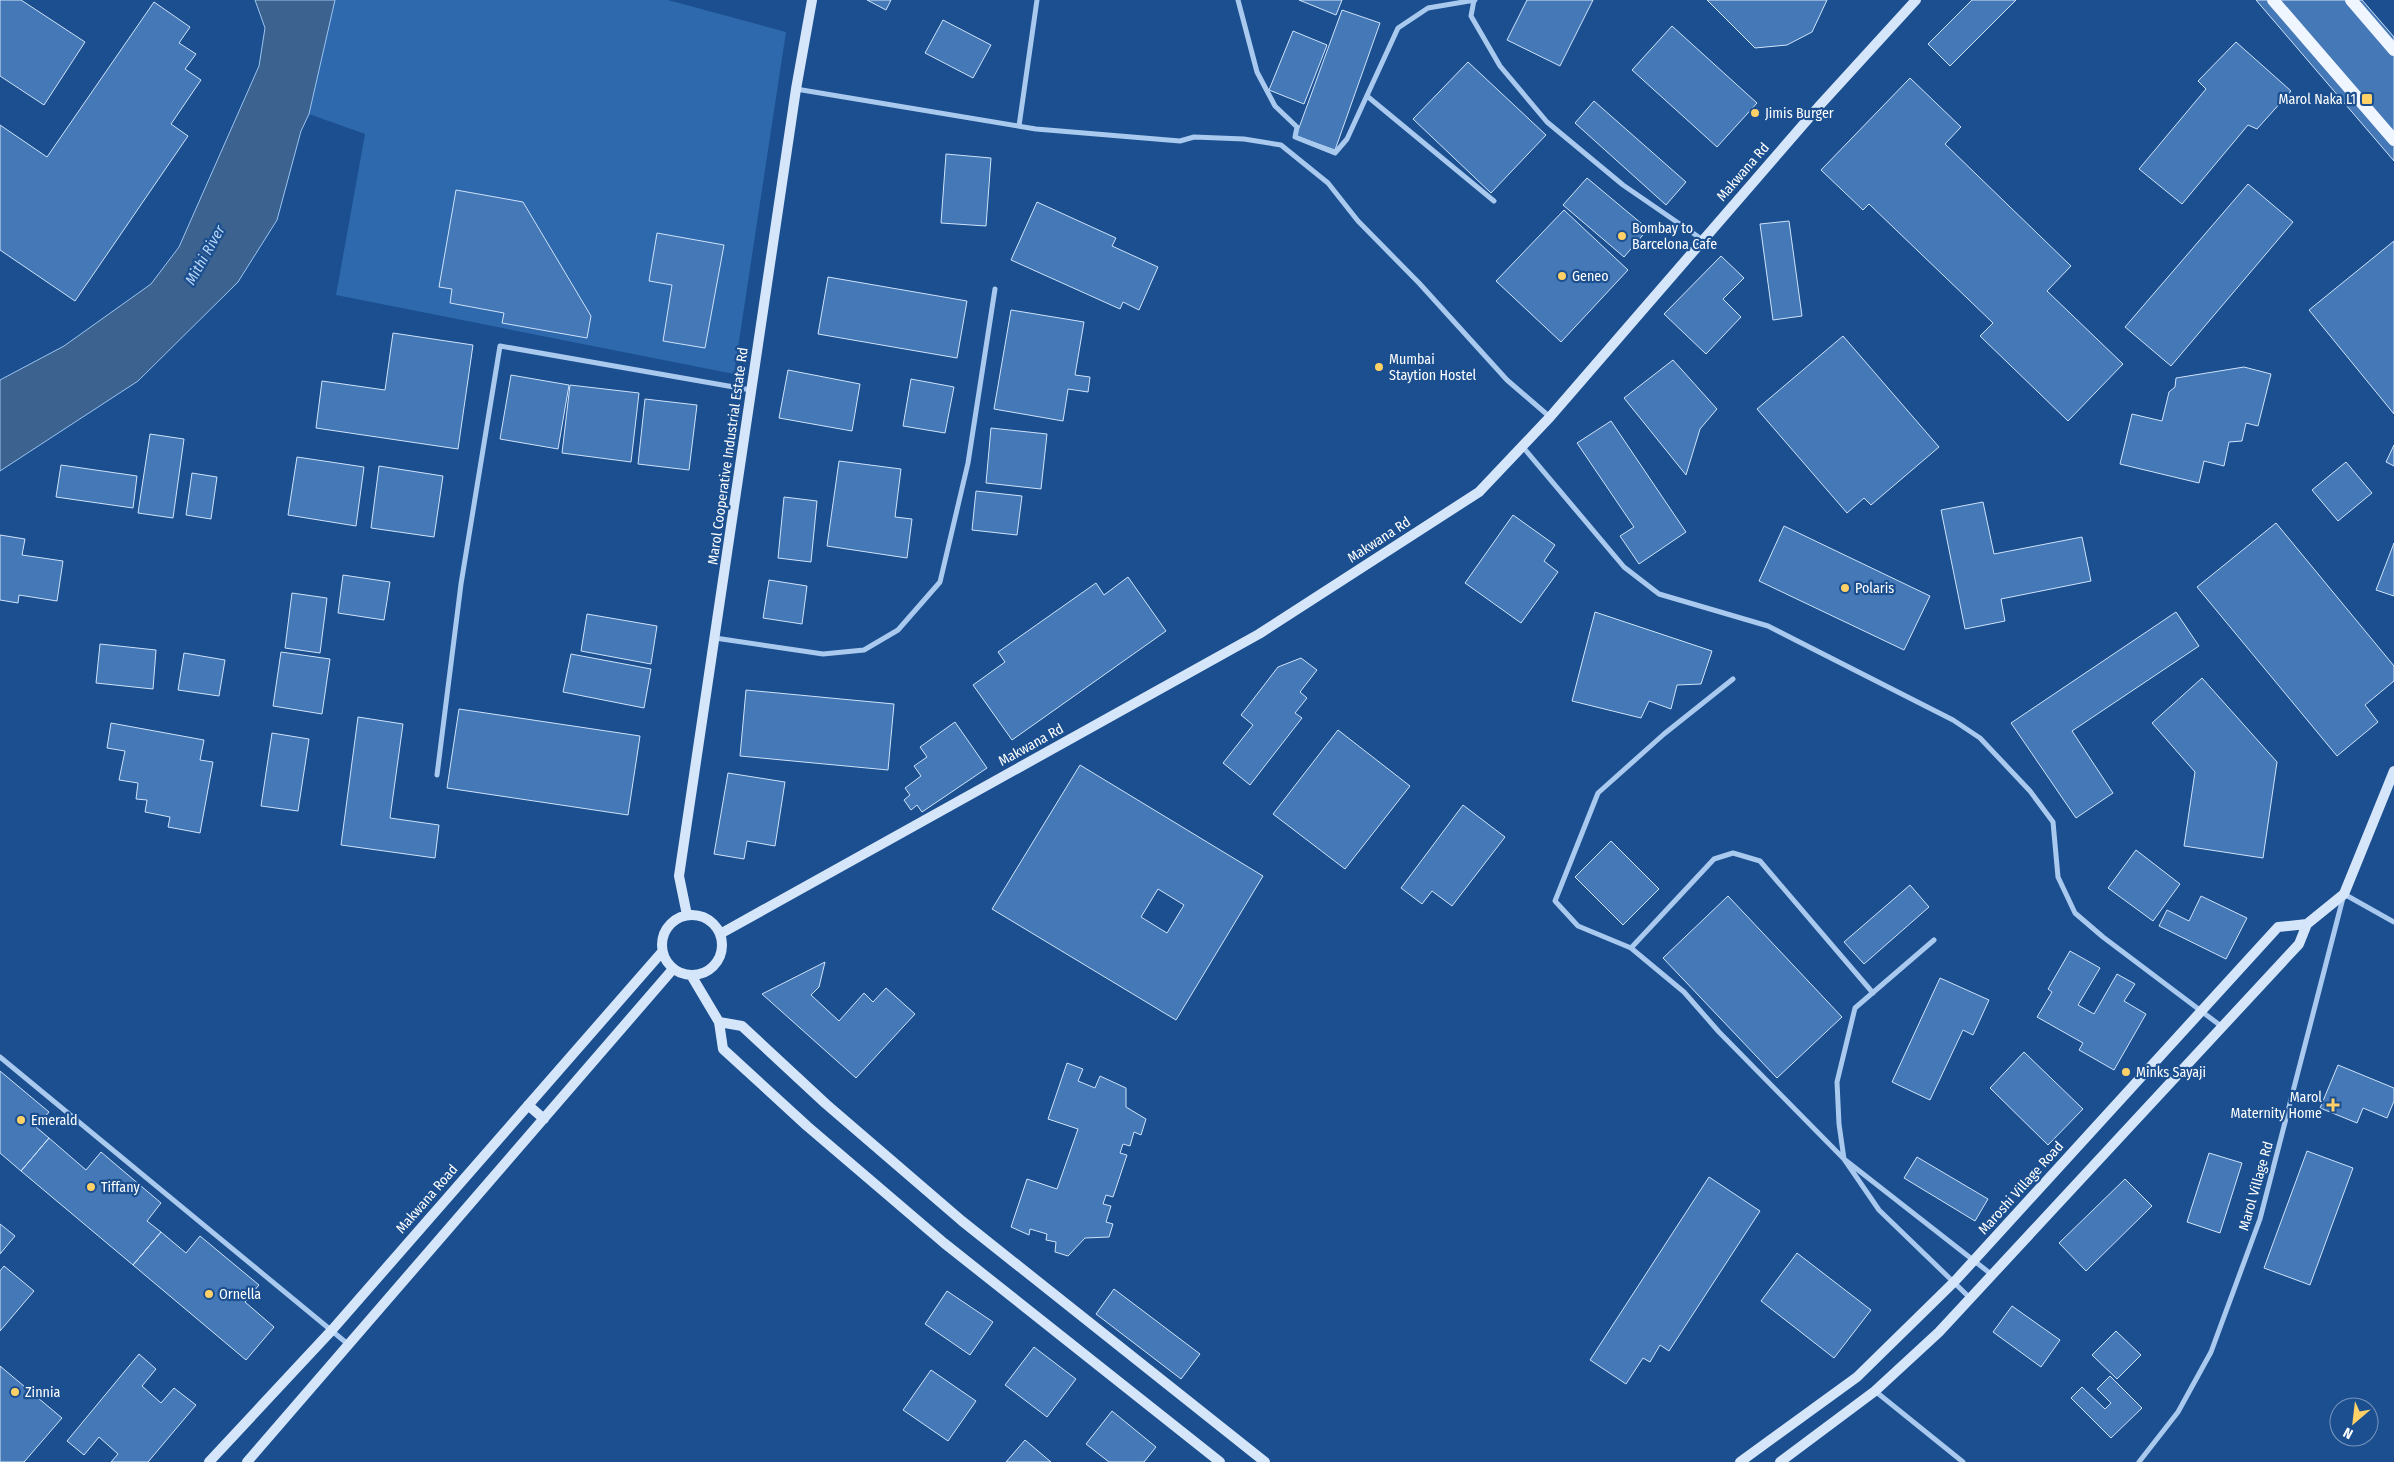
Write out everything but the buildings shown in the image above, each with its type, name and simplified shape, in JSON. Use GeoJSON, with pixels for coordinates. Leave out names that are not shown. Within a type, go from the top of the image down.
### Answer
{"type":"FeatureCollection","features":[{"type":"Feature","properties":{"kind":"main road"},"geometry":{"type":"LineString","coordinates":[[2273,0],[2394,140]]}},
{"type":"Feature","properties":{"kind":"main road"},"geometry":{"type":"LineString","coordinates":[[2351,0],[2394,50]]}},
{"type":"Feature","properties":{"kind":"street","name":"Marol Cooperative Industrial Estate Rd"},"geometry":{"type":"LineString","coordinates":[[687,915],[679,876],[796,90],[812,0]]}},
{"type":"Feature","properties":{"kind":"street"},"geometry":{"type":"LineString","coordinates":[[1019,126],[1037,0]]}},
{"type":"Feature","properties":{"kind":"street"},"geometry":{"type":"LineString","coordinates":[[1238,0],[1258,72],[1275,106],[1297,127],[1295,137],[1336,153],[1347,139],[1398,28],[1428,8],[1475,0],[1471,16],[1500,66],[1547,122],[1623,185],[1703,240]]}},
{"type":"Feature","properties":{"kind":"street","name":"Makwana Rd"},"geometry":{"type":"LineString","coordinates":[[720,934],[1259,634],[1479,492],[1550,417],[1821,104],[1916,0]]}},
{"type":"Feature","properties":{"kind":"street"},"geometry":{"type":"LineString","coordinates":[[796,90],[1019,126],[1180,140],[1194,137],[1244,139],[1281,145],[1328,183],[1358,221],[1419,282],[1507,380],[1550,417]]}},
{"type":"Feature","properties":{"kind":"street"},"geometry":{"type":"LineString","coordinates":[[1367,96],[1494,201]]}},
{"type":"Feature","properties":{"kind":"street"},"geometry":{"type":"LineString","coordinates":[[715,638],[823,654],[864,650],[898,630],[940,582],[968,464],[995,290]]}},
{"type":"Feature","properties":{"kind":"street"},"geometry":{"type":"LineString","coordinates":[[437,775],[461,584],[500,346],[751,390]]}},
{"type":"Feature","properties":{"kind":"street"},"geometry":{"type":"LineString","coordinates":[[1522,446],[1624,567],[1659,594],[1768,626],[1953,720],[1980,738],[2030,791],[2052,822],[2058,877],[2075,913],[2221,1026]]}},
{"type":"Feature","properties":{"kind":"street"},"geometry":{"type":"LineString","coordinates":[[1733,680],[1664,734],[1598,793],[1555,901],[1578,926],[1631,948],[1684,992],[1719,1032],[1844,1159],[1991,1274]]}},
{"type":"Feature","properties":{"kind":"street"},"geometry":{"type":"LineString","coordinates":[[1780,1462],[1875,1391],[1939,1332],[1969,1296],[2299,944],[2307,924],[2344,894],[2394,771]]}},
{"type":"Feature","properties":{"kind":"street"},"geometry":{"type":"LineString","coordinates":[[1631,948],[1714,859],[1733,852],[1760,861],[1873,993]]}},
{"type":"Feature","properties":{"kind":"street"},"geometry":{"type":"LineString","coordinates":[[2344,894],[2394,922]]}},
{"type":"Feature","properties":{"kind":"street","name":"Marol Village Rd"},"geometry":{"type":"LineString","coordinates":[[2138,1462],[2178,1412],[2211,1352],[2260,1219],[2344,894]]}},
{"type":"Feature","properties":{"kind":"street"},"geometry":{"type":"LineString","coordinates":[[687,915],[698,915],[709,920],[720,934],[722,951],[718,962],[710,970],[691,975],[673,969],[667,963],[662,952],[662,940],[666,929],[675,920],[687,915]]}},
{"type":"Feature","properties":{"kind":"street","name":"Maroshi Village Road"},"geometry":{"type":"LineString","coordinates":[[1740,1462],[1857,1377],[1955,1281],[2278,927],[2307,924]]}},
{"type":"Feature","properties":{"kind":"street"},"geometry":{"type":"LineString","coordinates":[[1934,940],[1856,1008],[1837,1082],[1844,1159],[1879,1210],[1969,1296]]}},
{"type":"Feature","properties":{"kind":"street","name":"Makwana Road"},"geometry":{"type":"LineString","coordinates":[[210,1462],[332,1330],[662,952]]}},
{"type":"Feature","properties":{"kind":"street"},"geometry":{"type":"LineString","coordinates":[[247,1462],[673,969]]}},
{"type":"Feature","properties":{"kind":"street"},"geometry":{"type":"LineString","coordinates":[[691,975],[719,1022],[722,1049],[807,1126],[944,1244],[1220,1462]]}},
{"type":"Feature","properties":{"kind":"street"},"geometry":{"type":"LineString","coordinates":[[719,1022],[742,1026],[826,1104],[962,1220],[1265,1462]]}},
{"type":"Feature","properties":{"kind":"street"},"geometry":{"type":"LineString","coordinates":[[0,1057],[349,1345]]}},
{"type":"Feature","properties":{"kind":"street"},"geometry":{"type":"LineString","coordinates":[[528,1105],[544,1119]]}},
{"type":"Feature","properties":{"kind":"street"},"geometry":{"type":"LineString","coordinates":[[1875,1391],[1963,1462]]}},
{"type":"Feature","properties":{"kind":"shaded area"},"geometry":{"type":"Polygon","coordinates":[[[335,0],[668,0],[786,32],[734,374],[336,295],[365,134],[309,114],[335,0]]]}},
{"type":"Feature","properties":{"kind":"water","name":"Mithi River"},"geometry":{"type":"Polygon","coordinates":[[[255,0],[335,0],[309,114],[301,131],[277,220],[238,282],[138,381],[0,471],[0,380],[64,346],[151,284],[179,247],[259,66],[265,28],[255,0]]]}},
{"type":"Feature","properties":{"kind":"place","name":"Marol Naka L1"},"geometry":{"type":"Point","coordinates":[2367,99]}},
{"type":"Feature","properties":{"kind":"place","name":"Jimis Burger"},"geometry":{"type":"Point","coordinates":[1755,113]}},
{"type":"Feature","properties":{"kind":"place","name":"Bombay to Barcelona Cafe"},"geometry":{"type":"Point","coordinates":[1622,236]}},
{"type":"Feature","properties":{"kind":"place","name":"Geneo"},"geometry":{"type":"Point","coordinates":[1562,276]}},
{"type":"Feature","properties":{"kind":"place","name":"Mumbai Staytion Hostel"},"geometry":{"type":"Point","coordinates":[1379,367]}},
{"type":"Feature","properties":{"kind":"place","name":"Polaris"},"geometry":{"type":"Point","coordinates":[1845,588]}},
{"type":"Feature","properties":{"kind":"place","name":"Minks Sayaji"},"geometry":{"type":"Point","coordinates":[2126,1072]}},
{"type":"Feature","properties":{"kind":"place","name":"Marol Maternity Home"},"geometry":{"type":"Point","coordinates":[2333,1105]}},
{"type":"Feature","properties":{"kind":"place","name":"Emerald"},"geometry":{"type":"Point","coordinates":[21,1120]}},
{"type":"Feature","properties":{"kind":"place","name":"Tiffany"},"geometry":{"type":"Point","coordinates":[91,1187]}},
{"type":"Feature","properties":{"kind":"place","name":"Ornella"},"geometry":{"type":"Point","coordinates":[209,1294]}},
{"type":"Feature","properties":{"kind":"place","name":"Zinnia"},"geometry":{"type":"Point","coordinates":[15,1392]}}]}
